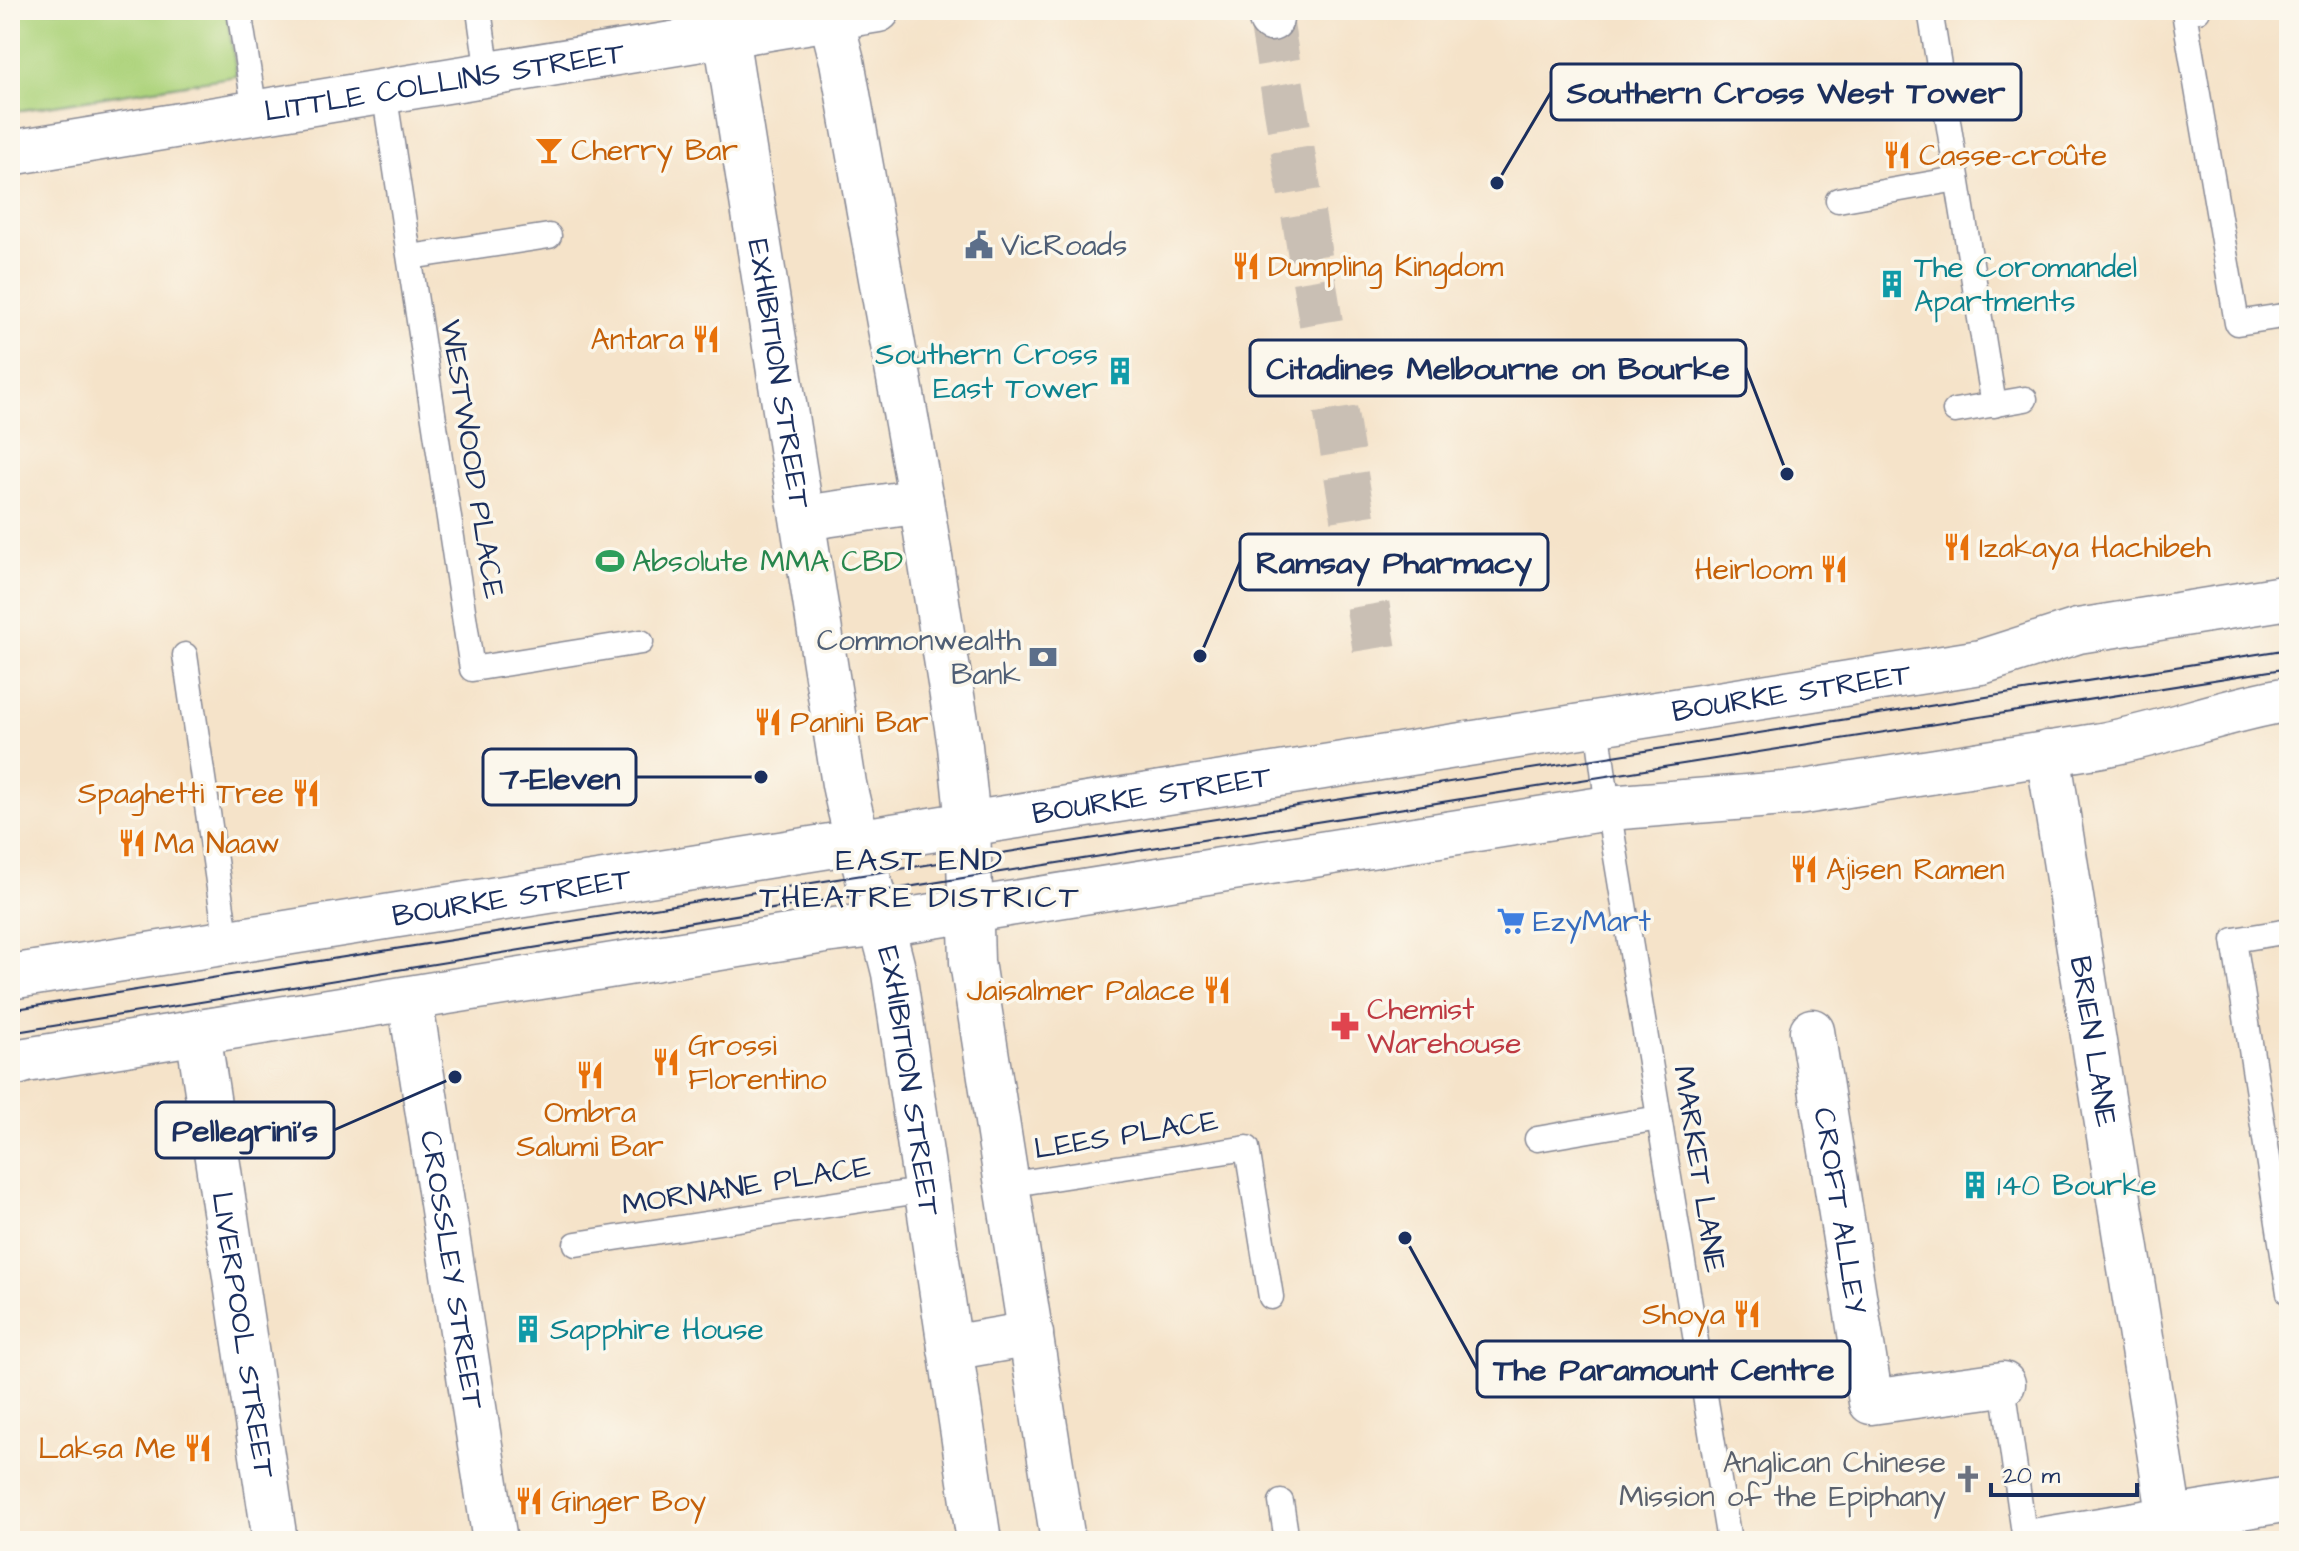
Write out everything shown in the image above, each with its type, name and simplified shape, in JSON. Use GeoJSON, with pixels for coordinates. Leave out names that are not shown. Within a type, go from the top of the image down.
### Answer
{"type":"FeatureCollection","features":[{"type":"Feature","properties":{"kind":"street","name":"LITTLE COLLINS STREET"},"geometry":{"type":"LineString","coordinates":[[10,153],[488,74],[724,22],[878,10]]}},
{"type":"Feature","properties":{"kind":"street"},"geometry":{"type":"LineString","coordinates":[[830,14],[845,76],[921,501],[960,746],[968,823],[972,962],[1063,1541]]}},
{"type":"Feature","properties":{"kind":"street","name":"EXHIBITION STREET"},"geometry":{"type":"LineString","coordinates":[[724,22],[844,784],[856,841],[883,924],[894,973],[979,1541]]}},
{"type":"Feature","properties":{"kind":"street"},"geometry":{"type":"LineString","coordinates":[[804,518],[921,501]]}},
{"type":"Feature","properties":{"kind":"street","name":"BOURKE STREET"},"geometry":{"type":"LineString","coordinates":[[10,977],[1981,662],[2078,631],[2289,597]]}},
{"type":"Feature","properties":{"kind":"street"},"geometry":{"type":"LineString","coordinates":[[10,1065],[809,933],[883,924],[1608,808],[1797,793],[2048,753],[2141,738],[2254,705],[2289,699]]}},
{"type":"Feature","properties":{"kind":"street","name":"BRIEN LANE"},"geometry":{"type":"LineString","coordinates":[[2048,753],[2172,1530]]}},
{"type":"Feature","properties":{"kind":"street","name":"CROSSLEY STREET"},"geometry":{"type":"LineString","coordinates":[[410,999],[495,1541]]}},
{"type":"Feature","properties":{"kind":"street","name":"CROFT ALLEY"},"geometry":{"type":"LineString","coordinates":[[1812,1031],[1871,1402],[2003,1384]]}},
{"type":"Feature","properties":{"kind":"street","name":"LIVERPOOL STREET"},"geometry":{"type":"LineString","coordinates":[[198,1032],[275,1541]]}},
{"type":"Feature","properties":{"kind":"street"},"geometry":{"type":"LineString","coordinates":[[950,1348],[1031,1334]]}},
{"type":"Feature","properties":{"kind":"street"},"geometry":{"type":"LineString","coordinates":[[2034,1541],[2172,1530],[2289,1499]]}},
{"type":"Feature","properties":{"kind":"lane"},"geometry":{"type":"LineString","coordinates":[[239,10],[255,112]]}},
{"type":"Feature","properties":{"kind":"lane"},"geometry":{"type":"LineString","coordinates":[[479,10],[488,74]]}},
{"type":"Feature","properties":{"kind":"lane"},"geometry":{"type":"LineString","coordinates":[[1930,10],[1994,405]]}},
{"type":"Feature","properties":{"kind":"lane"},"geometry":{"type":"LineString","coordinates":[[2198,10],[2184,12],[2237,323],[2289,315]]}},
{"type":"Feature","properties":{"kind":"lane","name":"WESTWOOD PLACE"},"geometry":{"type":"LineString","coordinates":[[384,91],[472,669],[641,642]]}},
{"type":"Feature","properties":{"kind":"lane"},"geometry":{"type":"LineString","coordinates":[[1838,200],[1957,179]]}},
{"type":"Feature","properties":{"kind":"lane"},"geometry":{"type":"LineString","coordinates":[[410,257],[549,236]]}},
{"type":"Feature","properties":{"kind":"lane"},"geometry":{"type":"LineString","coordinates":[[1955,411],[2025,399]]}},
{"type":"Feature","properties":{"kind":"lane"},"geometry":{"type":"LineString","coordinates":[[185,655],[227,943]]}},
{"type":"Feature","properties":{"kind":"lane","name":"MARKET LANE"},"geometry":{"type":"LineString","coordinates":[[1597,723],[1608,808],[1729,1541]]}},
{"type":"Feature","properties":{"kind":"lane"},"geometry":{"type":"LineString","coordinates":[[2289,931],[2234,940],[2289,1293]]}},
{"type":"Feature","properties":{"kind":"lane"},"geometry":{"type":"LineString","coordinates":[[1537,1139],[1659,1118]]}},
{"type":"Feature","properties":{"kind":"lane","name":"LEES PLACE"},"geometry":{"type":"LineString","coordinates":[[1007,1185],[1252,1147],[1271,1297]]}},
{"type":"Feature","properties":{"kind":"lane","name":"MORNANE PLACE"},"geometry":{"type":"LineString","coordinates":[[576,1244],[926,1190]]}},
{"type":"Feature","properties":{"kind":"lane"},"geometry":{"type":"LineString","coordinates":[[2003,1384],[2025,1541]]}},
{"type":"Feature","properties":{"kind":"lane"},"geometry":{"type":"LineString","coordinates":[[1281,1502],[1287,1541]]}},
{"type":"Feature","properties":{"kind":"green space"},"geometry":{"type":"Polygon","coordinates":[[[10,10],[226,10],[237,76],[10,112],[10,10]]]}},
{"type":"Feature","properties":{"kind":"tunnel"},"geometry":{"type":"LineString","coordinates":[[1271,19],[1378,669]]}},
{"type":"Feature","properties":{"kind":"tram line"},"geometry":{"type":"LineString","coordinates":[[10,1010],[2289,649]]}},
{"type":"Feature","properties":{"kind":"tram line"},"geometry":{"type":"LineString","coordinates":[[10,1033],[2289,668]]}},
{"type":"Feature","properties":{"kind":"place","name":"Cherry Bar"},"geometry":{"type":"Point","coordinates":[549,150]}},
{"type":"Feature","properties":{"kind":"place","name":"Casse-croûte"},"geometry":{"type":"Point","coordinates":[1897,155]}},
{"type":"Feature","properties":{"kind":"place","name":"Southern Cross West Tower"},"geometry":{"type":"Point","coordinates":[1497,183]}},
{"type":"Feature","properties":{"kind":"place","name":"VicRoads"},"geometry":{"type":"Point","coordinates":[979,245]}},
{"type":"Feature","properties":{"kind":"place","name":"Dumpling Kingdom"},"geometry":{"type":"Point","coordinates":[1246,266]}},
{"type":"Feature","properties":{"kind":"place","name":"The Coromandel Apartments"},"geometry":{"type":"Point","coordinates":[1892,284]}},
{"type":"Feature","properties":{"kind":"place","name":"Antara"},"geometry":{"type":"Point","coordinates":[706,339]}},
{"type":"Feature","properties":{"kind":"place","name":"Southern Cross East Tower"},"geometry":{"type":"Point","coordinates":[1120,371]}},
{"type":"Feature","properties":{"kind":"place","name":"Citadines Melbourne on Bourke"},"geometry":{"type":"Point","coordinates":[1787,474]}},
{"type":"Feature","properties":{"kind":"place","name":"Izakaya Hachibeh"},"geometry":{"type":"Point","coordinates":[1957,547]}},
{"type":"Feature","properties":{"kind":"place","name":"Absolute MMA CBD"},"geometry":{"type":"Point","coordinates":[610,561]}},
{"type":"Feature","properties":{"kind":"place","name":"Heirloom"},"geometry":{"type":"Point","coordinates":[1834,569]}},
{"type":"Feature","properties":{"kind":"place","name":"Ramsay Pharmacy"},"geometry":{"type":"Point","coordinates":[1200,656]}},
{"type":"Feature","properties":{"kind":"place","name":"Commonwealth Bank"},"geometry":{"type":"Point","coordinates":[1043,657]}},
{"type":"Feature","properties":{"kind":"place","name":"Panini Bar"},"geometry":{"type":"Point","coordinates":[768,722]}},
{"type":"Feature","properties":{"kind":"place","name":"7-Eleven"},"geometry":{"type":"Point","coordinates":[761,777]}},
{"type":"Feature","properties":{"kind":"place","name":"Spaghetti Tree"},"geometry":{"type":"Point","coordinates":[306,793]}},
{"type":"Feature","properties":{"kind":"place","name":"Ma Naaw"},"geometry":{"type":"Point","coordinates":[132,843]}},
{"type":"Feature","properties":{"kind":"place","name":"Ajisen Ramen"},"geometry":{"type":"Point","coordinates":[1804,869]}},
{"type":"Feature","properties":{"kind":"place","name":"EzyMart"},"geometry":{"type":"Point","coordinates":[1511,921]}},
{"type":"Feature","properties":{"kind":"place","name":"Jaisalmer Palace"},"geometry":{"type":"Point","coordinates":[1217,990]}},
{"type":"Feature","properties":{"kind":"place","name":"Chemist Warehouse"},"geometry":{"type":"Point","coordinates":[1345,1026]}},
{"type":"Feature","properties":{"kind":"place","name":"Grossi Florentino"},"geometry":{"type":"Point","coordinates":[666,1062]}},
{"type":"Feature","properties":{"kind":"place","name":"Ombra Salumi Bar"},"geometry":{"type":"Point","coordinates":[590,1075]}},
{"type":"Feature","properties":{"kind":"place","name":"Pellegrini's"},"geometry":{"type":"Point","coordinates":[455,1077]}},
{"type":"Feature","properties":{"kind":"place","name":"140 Bourke"},"geometry":{"type":"Point","coordinates":[1975,1185]}},
{"type":"Feature","properties":{"kind":"place","name":"The Paramount Centre"},"geometry":{"type":"Point","coordinates":[1405,1238]}},
{"type":"Feature","properties":{"kind":"place","name":"Shoya"},"geometry":{"type":"Point","coordinates":[1747,1314]}},
{"type":"Feature","properties":{"kind":"place","name":"Sapphire House"},"geometry":{"type":"Point","coordinates":[528,1329]}},
{"type":"Feature","properties":{"kind":"place","name":"Laksa Me"},"geometry":{"type":"Point","coordinates":[198,1448]}},
{"type":"Feature","properties":{"kind":"place","name":"Anglican Chinese Mission of the Epiphany"},"geometry":{"type":"Point","coordinates":[1968,1479]}},
{"type":"Feature","properties":{"kind":"place","name":"Ginger Boy"},"geometry":{"type":"Point","coordinates":[529,1501]}},
{"type":"Feature","properties":{"kind":"district","name":"EAST END THEATRE DISTRICT"},"geometry":{"type":"Point","coordinates":[920,878]}}]}
